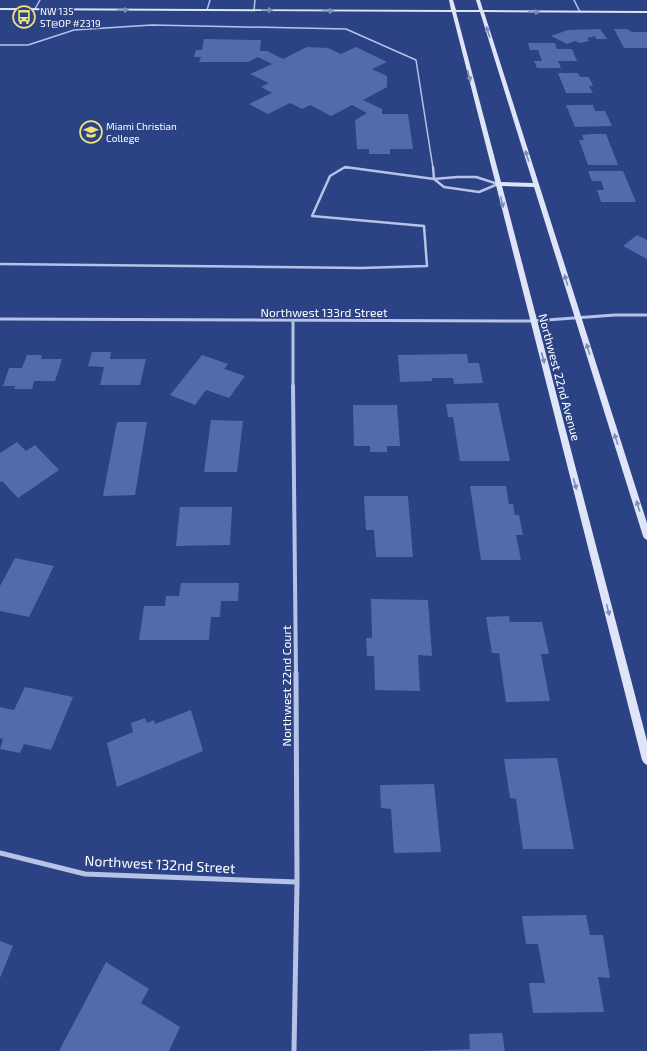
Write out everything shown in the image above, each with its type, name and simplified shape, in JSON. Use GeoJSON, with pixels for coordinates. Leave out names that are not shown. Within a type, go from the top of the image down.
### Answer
{"type":"FeatureCollection","features":[{"type":"Feature","properties":{"kind":"main road","name":"Northwest 22nd Avenue"},"geometry":{"type":"LineString","coordinates":[[451,0],[647,760]]}},
{"type":"Feature","properties":{"kind":"main road"},"geometry":{"type":"LineString","coordinates":[[478,0],[647,536]]}},
{"type":"Feature","properties":{"kind":"main road"},"geometry":{"type":"LineString","coordinates":[[0,9],[647,12]]}},
{"type":"Feature","properties":{"kind":"main road"},"geometry":{"type":"LineString","coordinates":[[498,184],[537,186]]}},
{"type":"Feature","properties":{"kind":"street","name":"Northwest 133rd Street"},"geometry":{"type":"LineString","coordinates":[[0,319],[533,321],[578,317],[647,315]]}},
{"type":"Feature","properties":{"kind":"street","name":"Northwest 22nd Court"},"geometry":{"type":"LineString","coordinates":[[293,321],[297,882],[294,1051]]}},
{"type":"Feature","properties":{"kind":"street","name":"Northwest 132nd Street"},"geometry":{"type":"LineString","coordinates":[[0,853],[85,874],[297,882]]}},
{"type":"Feature","properties":{"kind":"lane"},"geometry":{"type":"LineString","coordinates":[[35,9],[40,0]]}},
{"type":"Feature","properties":{"kind":"lane"},"geometry":{"type":"LineString","coordinates":[[207,10],[210,0]]}},
{"type":"Feature","properties":{"kind":"lane"},"geometry":{"type":"LineString","coordinates":[[254,10],[255,0]]}},
{"type":"Feature","properties":{"kind":"lane"},"geometry":{"type":"LineString","coordinates":[[574,0],[580,12]]}},
{"type":"Feature","properties":{"kind":"lane"},"geometry":{"type":"LineString","coordinates":[[0,45],[28,45],[74,30],[152,25],[346,29],[416,60],[433,160],[434,179],[444,187],[479,192],[498,184]]}},
{"type":"Feature","properties":{"kind":"lane"},"geometry":{"type":"LineString","coordinates":[[0,264],[361,268],[427,266],[424,226],[312,216],[330,176],[345,167],[434,179],[476,176],[498,184]]}},
{"type":"Feature","properties":{"kind":"building"},"geometry":{"type":"Polygon","coordinates":[[[600,29],[607,39],[596,39],[595,36],[587,38],[589,41],[580,43],[575,41],[567,44],[551,36],[568,30],[600,29]]]}},
{"type":"Feature","properties":{"kind":"building"},"geometry":{"type":"Polygon","coordinates":[[[614,29],[627,29],[632,32],[647,32],[647,48],[624,48],[614,29]]]}},
{"type":"Feature","properties":{"kind":"building"},"geometry":{"type":"Polygon","coordinates":[[[204,39],[261,40],[260,51],[267,51],[283,59],[307,47],[328,48],[341,54],[356,47],[387,62],[372,69],[387,76],[387,87],[363,100],[382,109],[382,114],[408,114],[413,149],[390,149],[390,154],[369,154],[369,149],[357,149],[355,120],[367,113],[352,105],[331,116],[310,105],[302,109],[290,103],[268,114],[249,104],[272,93],[261,87],[269,83],[250,74],[272,64],[258,57],[248,62],[199,62],[201,57],[194,57],[196,50],[202,50],[204,39]]]}},
{"type":"Feature","properties":{"kind":"building"},"geometry":{"type":"Polygon","coordinates":[[[528,43],[555,43],[557,49],[572,49],[577,61],[558,61],[561,68],[537,68],[534,61],[542,61],[538,50],[530,50],[528,43]]]}},
{"type":"Feature","properties":{"kind":"building"},"geometry":{"type":"Polygon","coordinates":[[[558,73],[578,73],[580,77],[589,77],[593,86],[589,86],[593,93],[566,93],[558,73]]]}},
{"type":"Feature","properties":{"kind":"building"},"geometry":{"type":"Polygon","coordinates":[[[566,105],[593,105],[595,111],[605,111],[612,126],[575,127],[566,105]]]}},
{"type":"Feature","properties":{"kind":"building"},"geometry":{"type":"Polygon","coordinates":[[[606,134],[618,165],[588,165],[579,140],[584,140],[582,135],[606,134]]]}},
{"type":"Feature","properties":{"kind":"building"},"geometry":{"type":"Polygon","coordinates":[[[588,171],[623,171],[636,202],[601,202],[597,190],[604,190],[601,181],[592,181],[588,171]]]}},
{"type":"Feature","properties":{"kind":"building"},"geometry":{"type":"Polygon","coordinates":[[[637,235],[647,240],[647,259],[623,246],[637,235]]]}},
{"type":"Feature","properties":{"kind":"building"},"geometry":{"type":"Polygon","coordinates":[[[92,352],[111,352],[110,359],[146,359],[140,385],[100,385],[104,367],[88,366],[92,352]]]}},
{"type":"Feature","properties":{"kind":"building"},"geometry":{"type":"Polygon","coordinates":[[[467,354],[468,363],[479,363],[483,383],[454,384],[453,378],[432,378],[432,381],[400,382],[398,355],[467,354]]]}},
{"type":"Feature","properties":{"kind":"building"},"geometry":{"type":"Polygon","coordinates":[[[27,355],[42,355],[41,359],[62,359],[55,381],[34,381],[32,389],[14,389],[15,386],[3,386],[9,368],[22,368],[27,355]]]}},
{"type":"Feature","properties":{"kind":"building"},"geometry":{"type":"Polygon","coordinates":[[[202,355],[228,364],[224,369],[245,376],[229,398],[206,390],[195,405],[170,395],[202,355]]]}},
{"type":"Feature","properties":{"kind":"building"},"geometry":{"type":"Polygon","coordinates":[[[498,403],[510,461],[460,461],[453,417],[448,417],[446,404],[498,403]]]}},
{"type":"Feature","properties":{"kind":"building"},"geometry":{"type":"Polygon","coordinates":[[[353,405],[397,405],[400,446],[387,446],[387,452],[370,452],[370,446],[354,446],[353,405]]]}},
{"type":"Feature","properties":{"kind":"building"},"geometry":{"type":"Polygon","coordinates":[[[211,420],[243,421],[237,472],[204,472],[211,420]]]}},
{"type":"Feature","properties":{"kind":"building"},"geometry":{"type":"Polygon","coordinates":[[[117,422],[147,422],[135,495],[103,496],[117,422]]]}},
{"type":"Feature","properties":{"kind":"building"},"geometry":{"type":"Polygon","coordinates":[[[17,442],[26,451],[35,445],[59,470],[18,498],[2,481],[0,482],[0,453],[17,442]]]}},
{"type":"Feature","properties":{"kind":"building"},"geometry":{"type":"Polygon","coordinates":[[[470,486],[506,486],[509,504],[513,504],[515,515],[519,515],[523,535],[516,535],[521,560],[481,560],[470,486]]]}},
{"type":"Feature","properties":{"kind":"building"},"geometry":{"type":"Polygon","coordinates":[[[364,496],[408,496],[413,557],[376,557],[374,530],[366,530],[364,496]]]}},
{"type":"Feature","properties":{"kind":"building"},"geometry":{"type":"Polygon","coordinates":[[[180,507],[232,507],[230,545],[176,546],[180,507]]]}},
{"type":"Feature","properties":{"kind":"building"},"geometry":{"type":"Polygon","coordinates":[[[15,558],[54,566],[29,617],[0,611],[0,586],[15,558]]]}},
{"type":"Feature","properties":{"kind":"building"},"geometry":{"type":"Polygon","coordinates":[[[181,583],[239,583],[238,601],[221,601],[220,617],[211,617],[209,640],[139,640],[144,606],[165,606],[166,596],[179,596],[181,583]]]}},
{"type":"Feature","properties":{"kind":"building"},"geometry":{"type":"Polygon","coordinates":[[[371,599],[428,600],[432,656],[418,655],[420,691],[375,690],[374,656],[367,656],[366,638],[372,638],[371,599]]]}},
{"type":"Feature","properties":{"kind":"building"},"geometry":{"type":"Polygon","coordinates":[[[509,616],[510,622],[542,622],[549,654],[541,654],[550,701],[506,702],[499,653],[492,653],[486,617],[509,616]]]}},
{"type":"Feature","properties":{"kind":"building"},"geometry":{"type":"Polygon","coordinates":[[[25,687],[73,697],[51,750],[24,744],[20,753],[0,749],[3,739],[0,738],[0,707],[14,710],[25,687]]]}},
{"type":"Feature","properties":{"kind":"building"},"geometry":{"type":"Polygon","coordinates":[[[191,710],[203,751],[117,787],[107,743],[133,732],[131,723],[145,718],[147,723],[154,720],[155,724],[191,710]]]}},
{"type":"Feature","properties":{"kind":"building"},"geometry":{"type":"Polygon","coordinates":[[[557,758],[574,849],[523,849],[516,799],[510,798],[504,759],[557,758]]]}},
{"type":"Feature","properties":{"kind":"building"},"geometry":{"type":"Polygon","coordinates":[[[434,784],[441,852],[394,853],[391,809],[381,808],[380,785],[434,784]]]}},
{"type":"Feature","properties":{"kind":"building"},"geometry":{"type":"Polygon","coordinates":[[[586,915],[590,935],[603,935],[610,978],[598,977],[604,1012],[533,1013],[529,983],[545,983],[538,944],[526,944],[522,916],[586,915]]]}},
{"type":"Feature","properties":{"kind":"building"},"geometry":{"type":"Polygon","coordinates":[[[0,941],[13,946],[0,978],[0,941]]]}},
{"type":"Feature","properties":{"kind":"building"},"geometry":{"type":"Polygon","coordinates":[[[106,962],[149,989],[141,1003],[180,1027],[169,1051],[59,1051],[106,962]]]}},
{"type":"Feature","properties":{"kind":"building"},"geometry":{"type":"Polygon","coordinates":[[[502,1033],[505,1051],[419,1051],[470,1049],[469,1034],[502,1033]]]}},
{"type":"Feature","properties":{"kind":"place","name":"NW 135 ST@OP #2319"},"geometry":{"type":"Point","coordinates":[24,17]}},
{"type":"Feature","properties":{"kind":"place","name":"Miami Christian College"},"geometry":{"type":"Point","coordinates":[91,132]}}]}
